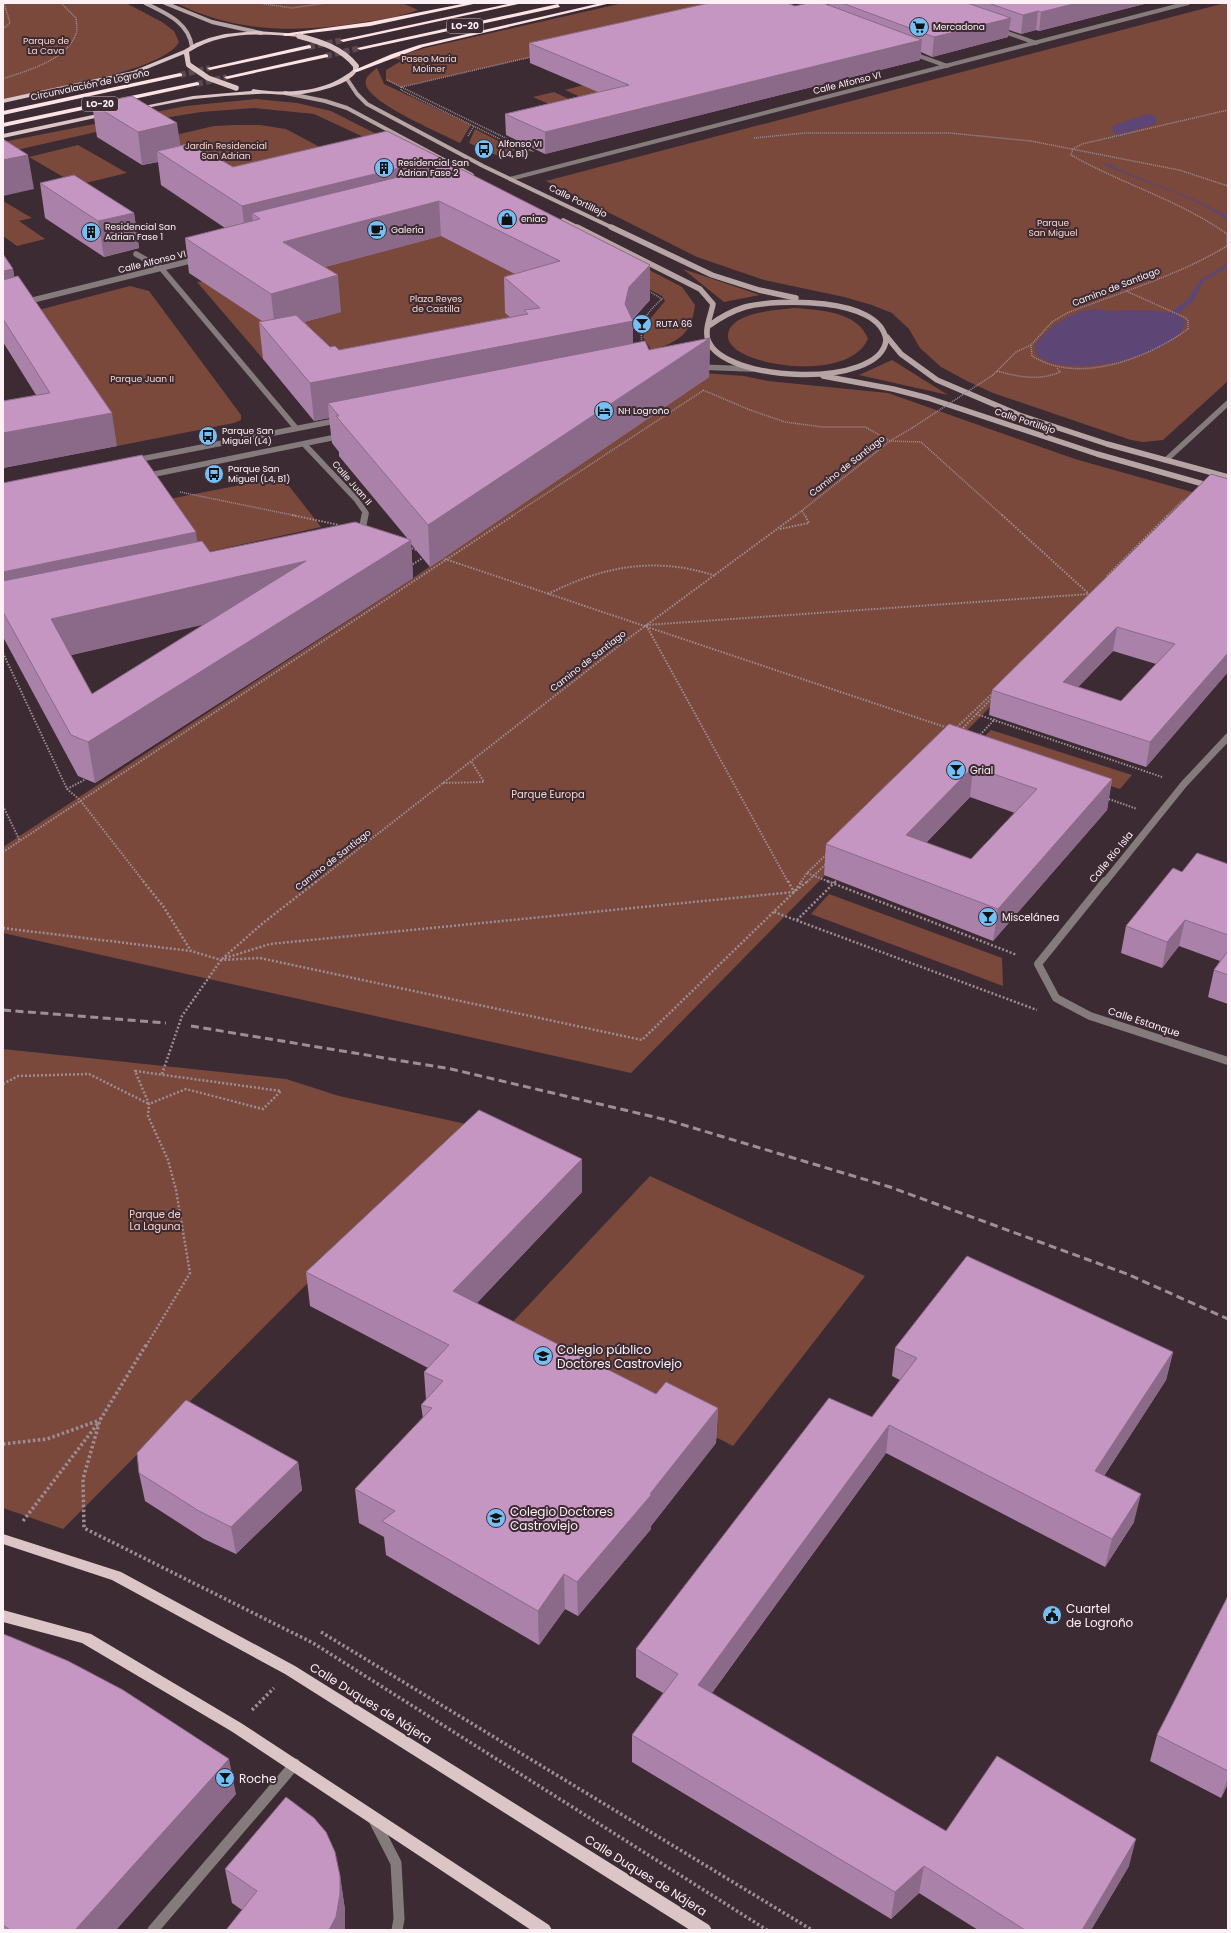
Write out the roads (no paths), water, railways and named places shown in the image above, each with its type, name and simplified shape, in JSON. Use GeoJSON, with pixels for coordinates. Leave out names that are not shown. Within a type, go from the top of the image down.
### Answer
{"type":"FeatureCollection","features":[{"type":"Feature","properties":{"kind":"highway"},"geometry":{"type":"LineString","coordinates":[[285,34],[370,24],[475,3]]}},
{"type":"Feature","properties":{"kind":"highway","name":"LO-20"},"geometry":{"type":"LineString","coordinates":[[342,40],[519,3]]}},
{"type":"Feature","properties":{"kind":"highway"},"geometry":{"type":"LineString","coordinates":[[356,69],[421,46],[608,3]]}},
{"type":"Feature","properties":{"kind":"highway","name":"LO-20"},"geometry":{"type":"LineString","coordinates":[[360,48],[563,5]]}},
{"type":"Feature","properties":{"kind":"highway"},"geometry":{"type":"LineString","coordinates":[[210,68],[309,47]]}},
{"type":"Feature","properties":{"kind":"highway"},"geometry":{"type":"LineString","coordinates":[[226,77],[326,56]]}},
{"type":"Feature","properties":{"kind":"highway","name":"Circunvalación de Logroño"},"geometry":{"type":"LineString","coordinates":[[3,112],[180,75]]}},
{"type":"Feature","properties":{"kind":"highway","name":"LO-20"},"geometry":{"type":"LineString","coordinates":[[3,125],[197,84]]}},
{"type":"Feature","properties":{"kind":"main road"},"geometry":{"type":"LineString","coordinates":[[145,3],[181,24],[189,32],[192,47]]}},
{"type":"Feature","properties":{"kind":"main road"},"geometry":{"type":"LineString","coordinates":[[165,3],[186,13],[222,26],[262,33],[299,36],[323,44],[342,52],[351,59],[356,69],[347,79],[321,88],[285,93]]}},
{"type":"Feature","properties":{"kind":"main road"},"geometry":{"type":"LineString","coordinates":[[3,101],[135,72],[186,51],[192,47],[221,37],[262,33]]}},
{"type":"Feature","properties":{"kind":"main road"},"geometry":{"type":"LineString","coordinates":[[186,51],[189,65],[204,76],[236,88],[259,92]]}},
{"type":"Feature","properties":{"kind":"main road","name":"Calle Portillejo"},"geometry":{"type":"LineString","coordinates":[[347,79],[357,94],[367,104],[510,179],[712,275],[759,290],[820,304],[845,308],[863,314],[874,320],[901,354],[937,380],[1019,415],[1107,444],[1228,477]]}},
{"type":"Feature","properties":{"kind":"main road"},"geometry":{"type":"LineString","coordinates":[[130,109],[193,98],[259,92],[285,93],[325,101],[347,108],[478,177]]}},
{"type":"Feature","properties":{"kind":"main road"},"geometry":{"type":"LineString","coordinates":[[3,136],[115,112]]}},
{"type":"Feature","properties":{"kind":"main road"},"geometry":{"type":"LineString","coordinates":[[560,219],[700,289],[713,304],[707,339],[713,348],[720,354],[752,369],[769,373],[814,374],[845,370],[871,361],[885,347],[887,337]]}},
{"type":"Feature","properties":{"kind":"main road"},"geometry":{"type":"LineString","coordinates":[[710,325],[730,312],[749,306],[787,301],[820,304]]}},
{"type":"Feature","properties":{"kind":"main road","name":"Calle Portillejo"},"geometry":{"type":"LineString","coordinates":[[814,374],[893,389],[928,398],[1097,454],[1228,491]]}},
{"type":"Feature","properties":{"kind":"main road","name":"Calle Duques de Nájera"},"geometry":{"type":"LineString","coordinates":[[6,1539],[116,1576],[290,1670],[704,1930]]}},
{"type":"Feature","properties":{"kind":"main road"},"geometry":{"type":"LineString","coordinates":[[3,1616],[86,1638],[236,1727],[295,1764],[544,1930]]}},
{"type":"Feature","properties":{"kind":"street","name":"Calle Alfonso VI"},"geometry":{"type":"LineString","coordinates":[[510,179],[1188,3]]}},
{"type":"Feature","properties":{"kind":"street"},"geometry":{"type":"LineString","coordinates":[[994,28],[1036,43]]}},
{"type":"Feature","properties":{"kind":"street"},"geometry":{"type":"LineString","coordinates":[[903,50],[947,66]]}},
{"type":"Feature","properties":{"kind":"street"},"geometry":{"type":"LineString","coordinates":[[136,254],[161,268],[296,428]]}},
{"type":"Feature","properties":{"kind":"street","name":"Calle Alfonso VI"},"geometry":{"type":"LineString","coordinates":[[21,304],[205,257]]}},
{"type":"Feature","properties":{"kind":"street"},"geometry":{"type":"LineString","coordinates":[[700,341],[707,339]]}},
{"type":"Feature","properties":{"kind":"street"},"geometry":{"type":"LineString","coordinates":[[690,367],[752,369]]}},
{"type":"Feature","properties":{"kind":"street"},"geometry":{"type":"LineString","coordinates":[[1166,460],[1228,403]]}},
{"type":"Feature","properties":{"kind":"street"},"geometry":{"type":"LineString","coordinates":[[126,462],[345,419]]}},
{"type":"Feature","properties":{"kind":"street"},"geometry":{"type":"LineString","coordinates":[[136,478],[350,435]]}},
{"type":"Feature","properties":{"kind":"street","name":"Calle Juan II"},"geometry":{"type":"LineString","coordinates":[[305,444],[356,499],[366,513],[362,530],[350,538]]}},
{"type":"Feature","properties":{"kind":"street","name":"Calle Río Isla"},"geometry":{"type":"LineString","coordinates":[[1056,998],[1038,964],[1158,815],[1184,784],[1228,737]]}},
{"type":"Feature","properties":{"kind":"street","name":"Calle Estanque"},"geometry":{"type":"LineString","coordinates":[[1056,998],[1090,1016],[1228,1060]]}},
{"type":"Feature","properties":{"kind":"street"},"geometry":{"type":"LineString","coordinates":[[153,1930],[295,1764]]}},
{"type":"Feature","properties":{"kind":"street"},"geometry":{"type":"LineString","coordinates":[[372,1816],[396,1863],[399,1919],[397,1930]]}},
{"type":"Feature","properties":{"kind":"waterway"},"geometry":{"type":"LineString","coordinates":[[1121,129],[1148,120]]}},
{"type":"Feature","properties":{"kind":"tunnel"},"geometry":{"type":"LineString","coordinates":[[309,47],[343,40]]}},
{"type":"Feature","properties":{"kind":"tunnel"},"geometry":{"type":"LineString","coordinates":[[326,56],[360,48]]}},
{"type":"Feature","properties":{"kind":"tunnel"},"geometry":{"type":"LineString","coordinates":[[180,75],[210,68]]}},
{"type":"Feature","properties":{"kind":"tunnel"},"geometry":{"type":"LineString","coordinates":[[197,84],[227,77]]}},
{"type":"Feature","properties":{"kind":"railway"},"geometry":{"type":"LineString","coordinates":[[3,1010],[166,1023]]}},
{"type":"Feature","properties":{"kind":"railway"},"geometry":{"type":"LineString","coordinates":[[191,1026],[451,1069],[667,1120],[890,1187],[1127,1274],[1228,1319]]}},
{"type":"Feature","properties":{"kind":"place","name":"Mercadona"},"geometry":{"type":"Point","coordinates":[919,27]}},
{"type":"Feature","properties":{"kind":"place","name":"Alfonso VI (L4, B1)"},"geometry":{"type":"Point","coordinates":[484,149]}},
{"type":"Feature","properties":{"kind":"place","name":"Residencial San Adrian Fase 2"},"geometry":{"type":"Point","coordinates":[384,168]}},
{"type":"Feature","properties":{"kind":"place","name":"eniac"},"geometry":{"type":"Point","coordinates":[507,219]}},
{"type":"Feature","properties":{"kind":"place","name":"Galería"},"geometry":{"type":"Point","coordinates":[377,230]}},
{"type":"Feature","properties":{"kind":"place","name":"Residencial San Adrian Fase 1"},"geometry":{"type":"Point","coordinates":[91,232]}},
{"type":"Feature","properties":{"kind":"place","name":"RUTA 66"},"geometry":{"type":"Point","coordinates":[642,324]}},
{"type":"Feature","properties":{"kind":"place","name":"NH Logroño"},"geometry":{"type":"Point","coordinates":[604,411]}},
{"type":"Feature","properties":{"kind":"place","name":"Parque San Miguel (L4)"},"geometry":{"type":"Point","coordinates":[208,436]}},
{"type":"Feature","properties":{"kind":"place","name":"Parque San Miguel (L4, B1)"},"geometry":{"type":"Point","coordinates":[214,474]}},
{"type":"Feature","properties":{"kind":"place","name":"Grial"},"geometry":{"type":"Point","coordinates":[956,770]}},
{"type":"Feature","properties":{"kind":"place","name":"Miscelánea"},"geometry":{"type":"Point","coordinates":[988,917]}},
{"type":"Feature","properties":{"kind":"place","name":"Colegio público Doctores Castroviejo"},"geometry":{"type":"Point","coordinates":[543,1356]}},
{"type":"Feature","properties":{"kind":"place","name":"Colegio Doctores Castroviejo"},"geometry":{"type":"Point","coordinates":[496,1518]}},
{"type":"Feature","properties":{"kind":"place","name":"Cuartel de Logroño"},"geometry":{"type":"Point","coordinates":[1052,1615]}},
{"type":"Feature","properties":{"kind":"place","name":"Roche"},"geometry":{"type":"Point","coordinates":[225,1778]}},
{"type":"Feature","properties":{"kind":"park label","name":"Parque de La Cava"},"geometry":{"type":"Point","coordinates":[46,46]}},
{"type":"Feature","properties":{"kind":"park label","name":"Paseo Maria Moliner"},"geometry":{"type":"Point","coordinates":[429,64]}},
{"type":"Feature","properties":{"kind":"park label","name":"Jardin Residencial San Adrian"},"geometry":{"type":"Point","coordinates":[226,152]}},
{"type":"Feature","properties":{"kind":"park label","name":"Parque San Miguel"},"geometry":{"type":"Point","coordinates":[1053,228]}},
{"type":"Feature","properties":{"kind":"park label","name":"Plaza Reyes de Castilla"},"geometry":{"type":"Point","coordinates":[436,304]}},
{"type":"Feature","properties":{"kind":"park label","name":"Parque Juan II"},"geometry":{"type":"Point","coordinates":[142,379]}},
{"type":"Feature","properties":{"kind":"park label","name":"Parque Europa"},"geometry":{"type":"Point","coordinates":[548,794]}},
{"type":"Feature","properties":{"kind":"park label","name":"Parque de La Laguna"},"geometry":{"type":"Point","coordinates":[155,1220]}}]}
